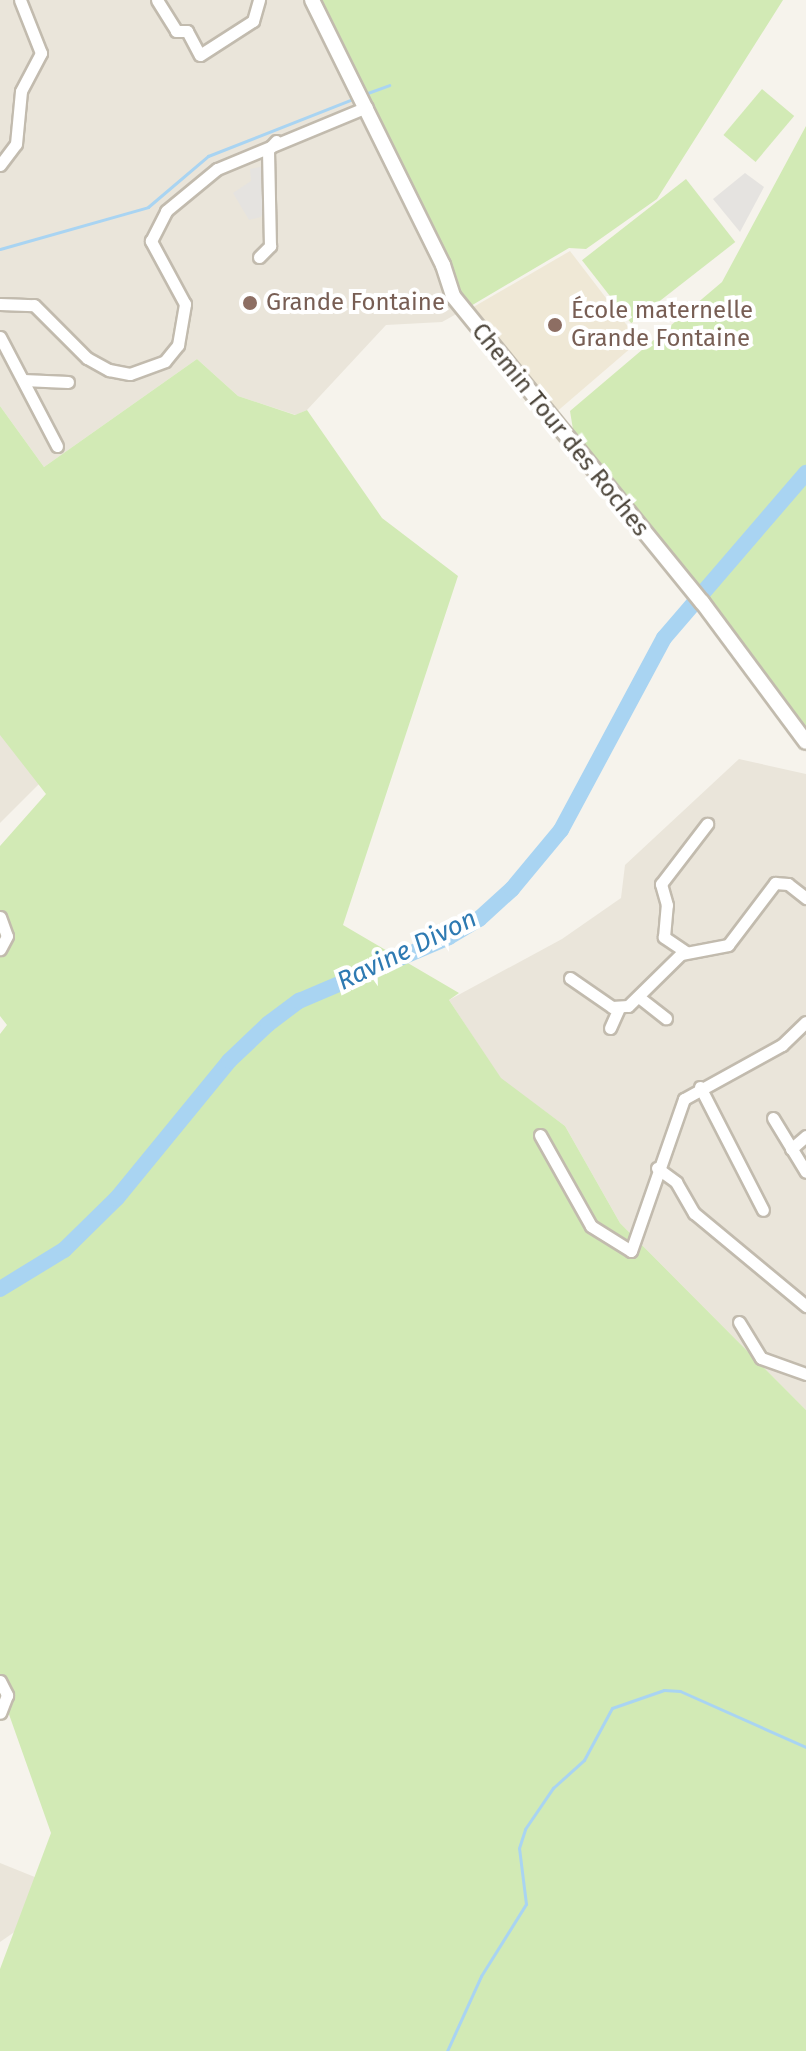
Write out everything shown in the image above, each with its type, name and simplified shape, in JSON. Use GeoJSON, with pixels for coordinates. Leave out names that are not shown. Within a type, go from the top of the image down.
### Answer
{"type":"FeatureCollection","features":[{"type":"Feature","properties":{"kind":"street"},"geometry":{"type":"LineString","coordinates":[[0,165],[16,144],[21,91],[41,53],[20,0]]}},
{"type":"Feature","properties":{"kind":"street"},"geometry":{"type":"LineString","coordinates":[[157,0],[176,31],[187,31],[200,55],[253,21],[259,0]]}},
{"type":"Feature","properties":{"kind":"street","name":"Chemin Tour des Roches"},"geometry":{"type":"LineString","coordinates":[[312,0],[443,265],[453,296],[702,602],[806,742]]}},
{"type":"Feature","properties":{"kind":"street"},"geometry":{"type":"LineString","coordinates":[[0,304],[34,305],[87,358],[109,370],[130,374],[165,361],[178,345],[185,304],[156,255],[151,241],[154,227],[205,177],[276,141],[367,107]]}},
{"type":"Feature","properties":{"kind":"street"},"geometry":{"type":"LineString","coordinates":[[259,257],[270,246],[268,150],[276,141]]}},
{"type":"Feature","properties":{"kind":"street"},"geometry":{"type":"LineString","coordinates":[[0,337],[57,446]]}},
{"type":"Feature","properties":{"kind":"street"},"geometry":{"type":"LineString","coordinates":[[23,380],[68,382]]}},
{"type":"Feature","properties":{"kind":"street"},"geometry":{"type":"LineString","coordinates":[[687,952],[664,937],[667,905],[661,884],[707,824]]}},
{"type":"Feature","properties":{"kind":"street"},"geometry":{"type":"LineString","coordinates":[[610,1028],[619,1008],[640,998],[675,957],[728,945],[775,883],[788,884],[806,898]]}},
{"type":"Feature","properties":{"kind":"street"},"geometry":{"type":"LineString","coordinates":[[0,917],[7,936],[0,949]]}},
{"type":"Feature","properties":{"kind":"street"},"geometry":{"type":"LineString","coordinates":[[570,978],[619,1008]]}},
{"type":"Feature","properties":{"kind":"street"},"geometry":{"type":"LineString","coordinates":[[640,998],[666,1018]]}},
{"type":"Feature","properties":{"kind":"street"},"geometry":{"type":"LineString","coordinates":[[540,1135],[591,1226],[631,1251],[657,1168],[684,1099],[700,1087],[782,1045],[806,1022]]}},
{"type":"Feature","properties":{"kind":"street"},"geometry":{"type":"LineString","coordinates":[[700,1087],[763,1210]]}},
{"type":"Feature","properties":{"kind":"street"},"geometry":{"type":"LineString","coordinates":[[773,1118],[806,1172]]}},
{"type":"Feature","properties":{"kind":"street"},"geometry":{"type":"LineString","coordinates":[[791,1149],[806,1136]]}},
{"type":"Feature","properties":{"kind":"street"},"geometry":{"type":"LineString","coordinates":[[657,1168],[676,1182],[694,1213],[806,1306]]}},
{"type":"Feature","properties":{"kind":"street"},"geometry":{"type":"LineString","coordinates":[[739,1322],[761,1358],[806,1374]]}},
{"type":"Feature","properties":{"kind":"street"},"geometry":{"type":"LineString","coordinates":[[0,1681],[7,1695],[0,1713]]}},
{"type":"Feature","properties":{"kind":"shaded area"},"geometry":{"type":"Polygon","coordinates":[[[0,0],[317,0],[469,307],[442,322],[386,325],[307,410],[296,415],[238,396],[197,359],[44,467],[0,406],[0,0]]]}},
{"type":"Feature","properties":{"kind":"shaded area"},"geometry":{"type":"Polygon","coordinates":[[[264,166],[265,207],[261,217],[249,220],[233,193],[251,181],[250,169],[264,166]]]}},
{"type":"Feature","properties":{"kind":"shaded area"},"geometry":{"type":"Polygon","coordinates":[[[745,173],[764,187],[740,232],[713,199],[745,173]]]}},
{"type":"Feature","properties":{"kind":"shaded area","name":"École maternelle Grande Fontaine"},"geometry":{"type":"Polygon","coordinates":[[[570,251],[639,341],[554,414],[470,309],[570,251]]]}},
{"type":"Feature","properties":{"kind":"shaded area"},"geometry":{"type":"Polygon","coordinates":[[[0,683],[59,764],[0,823],[0,683]]]}},
{"type":"Feature","properties":{"kind":"shaded area"},"geometry":{"type":"Polygon","coordinates":[[[739,759],[806,774],[806,1410],[620,1223],[565,1126],[501,1079],[449,1000],[562,939],[621,898],[625,865],[739,759]]]}},
{"type":"Feature","properties":{"kind":"shaded area"},"geometry":{"type":"Polygon","coordinates":[[[0,1863],[72,1892],[0,1942],[0,1863]]]}},
{"type":"Feature","properties":{"kind":"green space"},"geometry":{"type":"Polygon","coordinates":[[[317,0],[783,0],[657,199],[586,249],[569,248],[469,307],[317,0]]]}},
{"type":"Feature","properties":{"kind":"green space"},"geometry":{"type":"Polygon","coordinates":[[[762,89],[794,116],[756,162],[723,135],[762,89]]]}},
{"type":"Feature","properties":{"kind":"green space"},"geometry":{"type":"Polygon","coordinates":[[[806,126],[806,742],[575,442],[570,411],[722,282],[806,126]]]}},
{"type":"Feature","properties":{"kind":"green space"},"geometry":{"type":"Polygon","coordinates":[[[686,179],[735,242],[631,323],[582,260],[686,179]]]}},
{"type":"Feature","properties":{"kind":"green space"},"geometry":{"type":"Polygon","coordinates":[[[197,359],[238,396],[295,415],[307,410],[382,518],[458,576],[343,925],[459,993],[449,1000],[501,1078],[565,1126],[620,1223],[806,1410],[806,2051],[0,2051],[0,1969],[51,1833],[0,1689],[0,1034],[7,1025],[0,1016],[0,846],[46,794],[0,735],[0,406],[44,467],[197,359]]]}},
{"type":"Feature","properties":{"kind":"waterway"},"geometry":{"type":"LineString","coordinates":[[362,95],[389,85]]}},
{"type":"Feature","properties":{"kind":"waterway"},"geometry":{"type":"LineString","coordinates":[[0,249],[148,207],[208,156],[355,98]]}},
{"type":"Feature","properties":{"kind":"waterway","name":"Ravine Divon"},"geometry":{"type":"LineString","coordinates":[[0,1289],[64,1250],[117,1198],[229,1061],[268,1024],[299,1001],[449,937],[479,919],[512,889],[561,830],[664,638],[806,473]]}},
{"type":"Feature","properties":{"kind":"waterway"},"geometry":{"type":"LineString","coordinates":[[447,2051],[481,1976],[526,1904],[519,1848],[525,1829],[553,1788],[584,1760],[612,1708],[664,1690],[680,1691],[806,1747]]}},
{"type":"Feature","properties":{"kind":"place","name":"Grande Fontaine"},"geometry":{"type":"Point","coordinates":[250,303]}},
{"type":"Feature","properties":{"kind":"place","name":"École maternelle Grande Fontaine"},"geometry":{"type":"Point","coordinates":[555,325]}}]}
